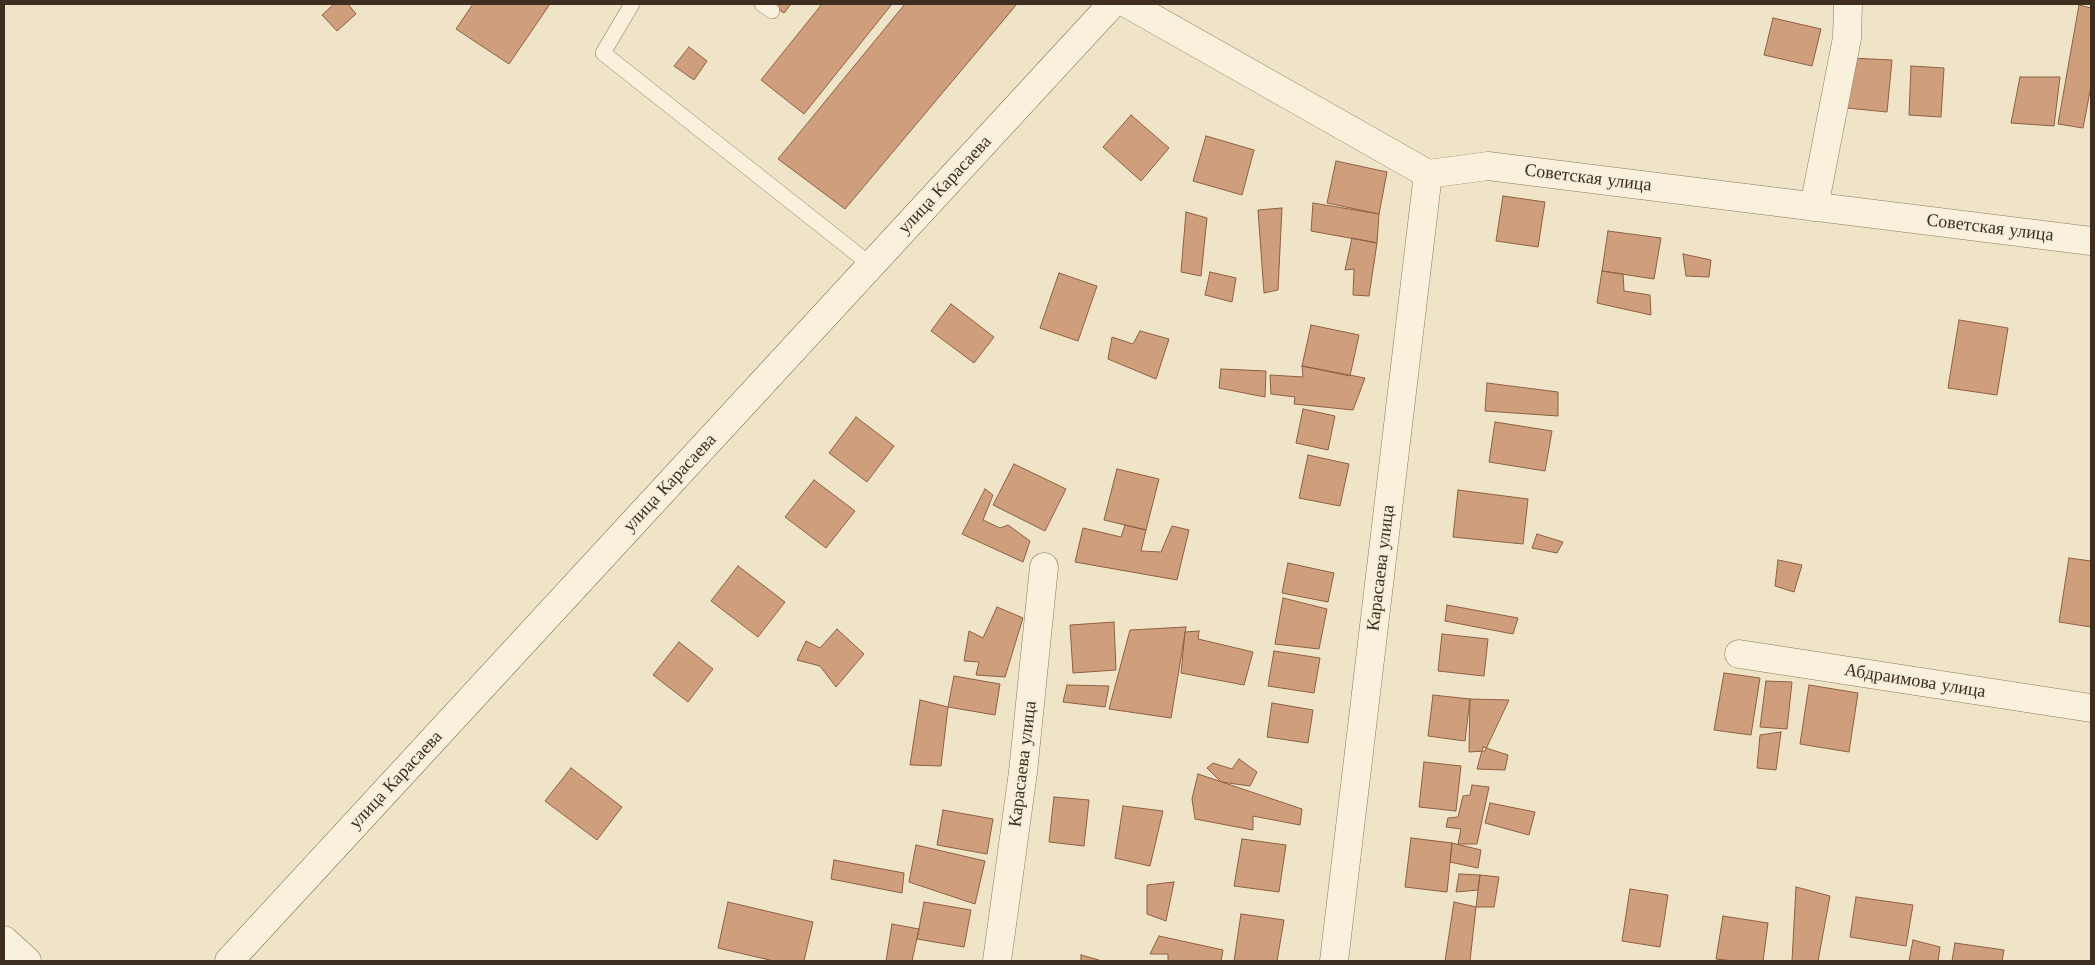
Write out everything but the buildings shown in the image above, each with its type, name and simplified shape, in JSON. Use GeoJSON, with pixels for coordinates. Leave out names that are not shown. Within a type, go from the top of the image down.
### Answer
{"type":"FeatureCollection","features":[{"type":"Feature","properties":{"kind":"street","name":"улица Карасаева"},"geometry":{"type":"LineString","coordinates":[[229,961],[1112,4]]}},
{"type":"Feature","properties":{"kind":"street"},"geometry":{"type":"LineString","coordinates":[[1128,4],[1428,174]]}},
{"type":"Feature","properties":{"kind":"street"},"geometry":{"type":"LineString","coordinates":[[1814,207],[1847,38],[1848,4]]}},
{"type":"Feature","properties":{"kind":"street","name":"Советская улица"},"geometry":{"type":"LineString","coordinates":[[1428,174],[1488,166],[2091,241]]}},
{"type":"Feature","properties":{"kind":"street","name":"Карасаева улица"},"geometry":{"type":"LineString","coordinates":[[1334,961],[1428,174]]}},
{"type":"Feature","properties":{"kind":"street","name":"Карасаева улица"},"geometry":{"type":"LineString","coordinates":[[997,961],[1023,772],[1044,567]]}},
{"type":"Feature","properties":{"kind":"street","name":"Абдраимова улица"},"geometry":{"type":"LineString","coordinates":[[1739,654],[2091,708]]}},
{"type":"Feature","properties":{"kind":"street"},"geometry":{"type":"LineString","coordinates":[[4,940],[26,961]]}},
{"type":"Feature","properties":{"kind":"lane"},"geometry":{"type":"LineString","coordinates":[[632,4],[602,53],[871,265]]}}]}
